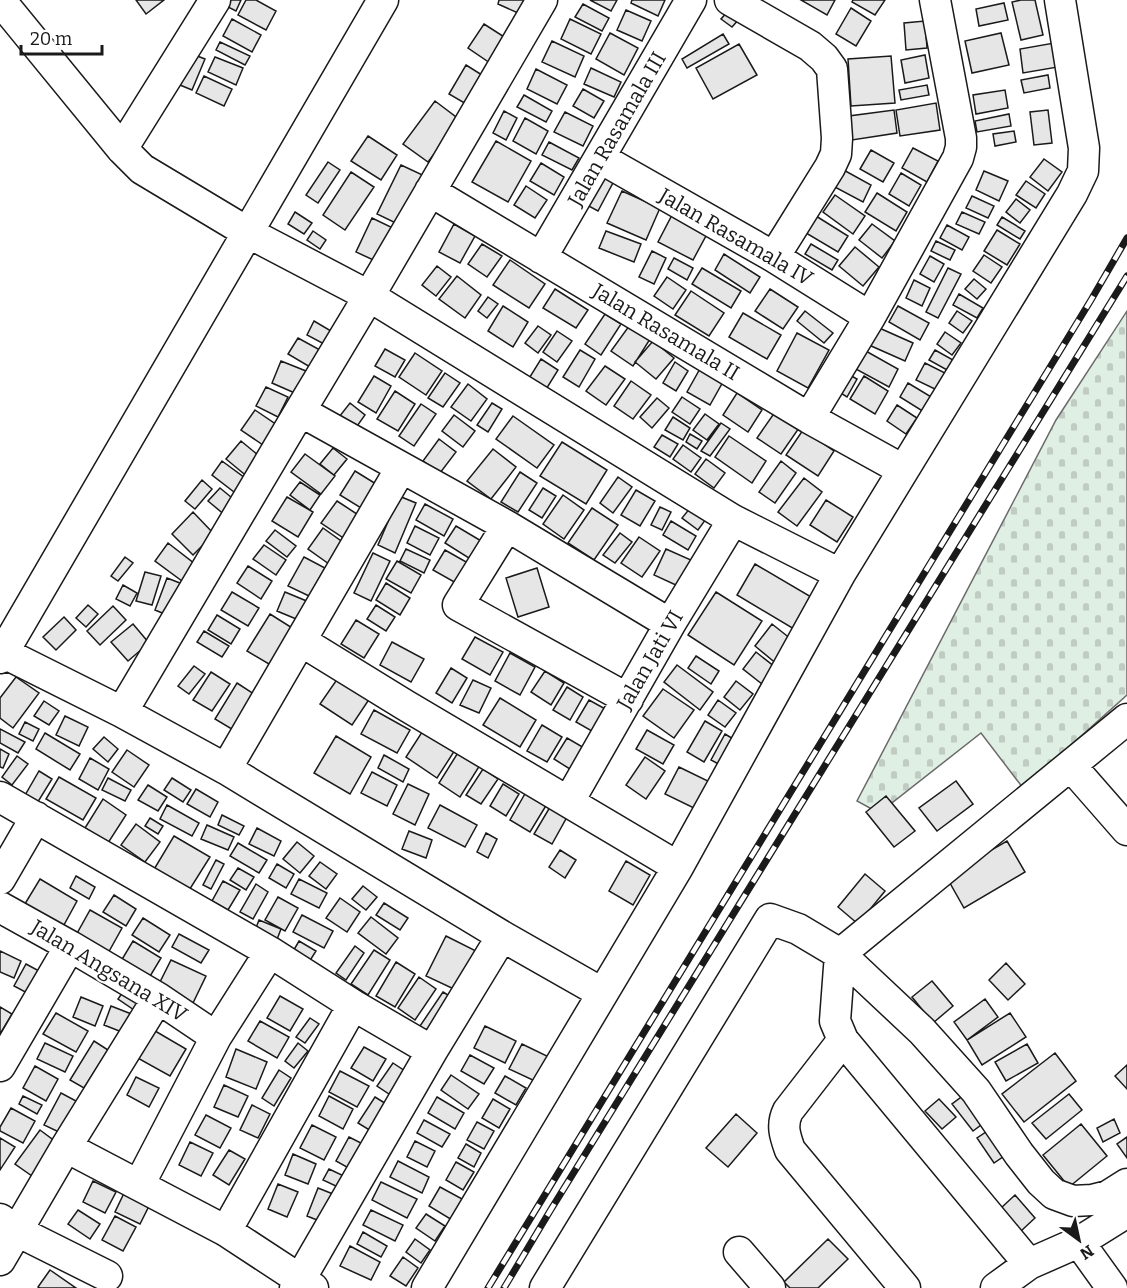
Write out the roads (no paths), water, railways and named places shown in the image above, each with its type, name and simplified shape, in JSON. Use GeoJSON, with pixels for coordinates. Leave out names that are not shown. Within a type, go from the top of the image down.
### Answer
{"type":"FeatureCollection","features":[{"type":"Feature","properties":{"kind":"street"},"geometry":{"type":"LineString","coordinates":[[0,0],[142,169],[248,231],[369,296],[733,520],[840,574]]}},
{"type":"Feature","properties":{"kind":"street"},"geometry":{"type":"LineString","coordinates":[[383,0],[1,654],[122,712],[226,769],[502,936],[602,993]]}},
{"type":"Feature","properties":{"kind":"street"},"geometry":{"type":"LineString","coordinates":[[122,712],[542,0]]}},
{"type":"Feature","properties":{"kind":"street","name":"Jalan Rasamala III"},"geometry":{"type":"LineString","coordinates":[[541,258],[691,0]]}},
{"type":"Feature","properties":{"kind":"street"},"geometry":{"type":"LineString","coordinates":[[730,0],[810,46],[824,58],[831,69],[837,138],[836,154],[774,257]]}},
{"type":"Feature","properties":{"kind":"street"},"geometry":{"type":"LineString","coordinates":[[809,418],[870,317],[958,158],[961,138],[935,0]]}},
{"type":"Feature","properties":{"kind":"street"},"geometry":{"type":"LineString","coordinates":[[427,1288],[678,867],[840,574],[1072,194],[1083,171],[1084,148],[1060,0]]}},
{"type":"Feature","properties":{"kind":"street"},"geometry":{"type":"LineString","coordinates":[[123,149],[210,2]]}},
{"type":"Feature","properties":{"kind":"street","name":"Jalan Rasamala IV"},"geometry":{"type":"LineString","coordinates":[[600,159],[774,257],[870,317]]}},
{"type":"Feature","properties":{"kind":"street","name":"Jalan Rasamala II"},"geometry":{"type":"LineString","coordinates":[[430,191],[809,418],[903,470]]}},
{"type":"Feature","properties":{"kind":"street"},"geometry":{"type":"LineString","coordinates":[[300,411],[507,526],[670,624]]}},
{"type":"Feature","properties":{"kind":"street"},"geometry":{"type":"LineString","coordinates":[[226,769],[401,468]]}},
{"type":"Feature","properties":{"kind":"street","name":"Jalan Jati VI"},"geometry":{"type":"LineString","coordinates":[[569,801],[670,624],[733,520]]}},
{"type":"Feature","properties":{"kind":"street"},"geometry":{"type":"LineString","coordinates":[[507,526],[458,605],[628,699]]}},
{"type":"Feature","properties":{"kind":"street"},"geometry":{"type":"LineString","coordinates":[[301,641],[678,867]]}},
{"type":"Feature","properties":{"kind":"street"},"geometry":{"type":"LineString","coordinates":[[1029,1264],[843,1040],[835,1021],[840,954],[1127,719]]}},
{"type":"Feature","properties":{"kind":"street"},"geometry":{"type":"LineString","coordinates":[[1071,766],[1127,830]]}},
{"type":"Feature","properties":{"kind":"street"},"geometry":{"type":"LineString","coordinates":[[0,797],[270,952],[353,1005],[432,1051]]}},
{"type":"Feature","properties":{"kind":"street"},"geometry":{"type":"LineString","coordinates":[[0,879],[36,817]]}},
{"type":"Feature","properties":{"kind":"street","name":"Jalan Angsana XIV"},"geometry":{"type":"LineString","coordinates":[[0,907],[158,998],[216,1037]]}},
{"type":"Feature","properties":{"kind":"street"},"geometry":{"type":"LineString","coordinates":[[545,1288],[770,919],[798,929],[840,954],[922,1031],[976,1091],[1018,1154],[1054,1194],[1073,1201],[1092,1200],[1108,1196],[1127,1184]]}},
{"type":"Feature","properties":{"kind":"street"},"geometry":{"type":"LineString","coordinates":[[66,1147],[226,1232],[303,1286],[432,1051],[502,936]]}},
{"type":"Feature","properties":{"kind":"street"},"geometry":{"type":"LineString","coordinates":[[0,1066],[70,946]]}},
{"type":"Feature","properties":{"kind":"street"},"geometry":{"type":"LineString","coordinates":[[139,1185],[216,1037],[270,952]]}},
{"type":"Feature","properties":{"kind":"street"},"geometry":{"type":"LineString","coordinates":[[0,1260],[9,1225],[66,1147],[158,998]]}},
{"type":"Feature","properties":{"kind":"street"},"geometry":{"type":"LineString","coordinates":[[226,1232],[353,1005]]}},
{"type":"Feature","properties":{"kind":"street"},"geometry":{"type":"LineString","coordinates":[[843,1040],[788,1111],[783,1127],[790,1150],[905,1288]]}},
{"type":"Feature","properties":{"kind":"street"},"geometry":{"type":"LineString","coordinates":[[996,1288],[1029,1264],[1079,1242],[1127,1212]]}},
{"type":"Feature","properties":{"kind":"street"},"geometry":{"type":"LineString","coordinates":[[9,1225],[107,1276]]}},
{"type":"Feature","properties":{"kind":"street"},"geometry":{"type":"LineString","coordinates":[[1079,1242],[1112,1288]]}},
{"type":"Feature","properties":{"kind":"street"},"geometry":{"type":"LineString","coordinates":[[739,1252],[770,1288]]}},
{"type":"Feature","properties":{"kind":"railway"},"geometry":{"type":"LineString","coordinates":[[488,1288],[1127,238]]}},
{"type":"Feature","properties":{"kind":"railway"},"geometry":{"type":"LineString","coordinates":[[504,1288],[1127,276]]}}]}
